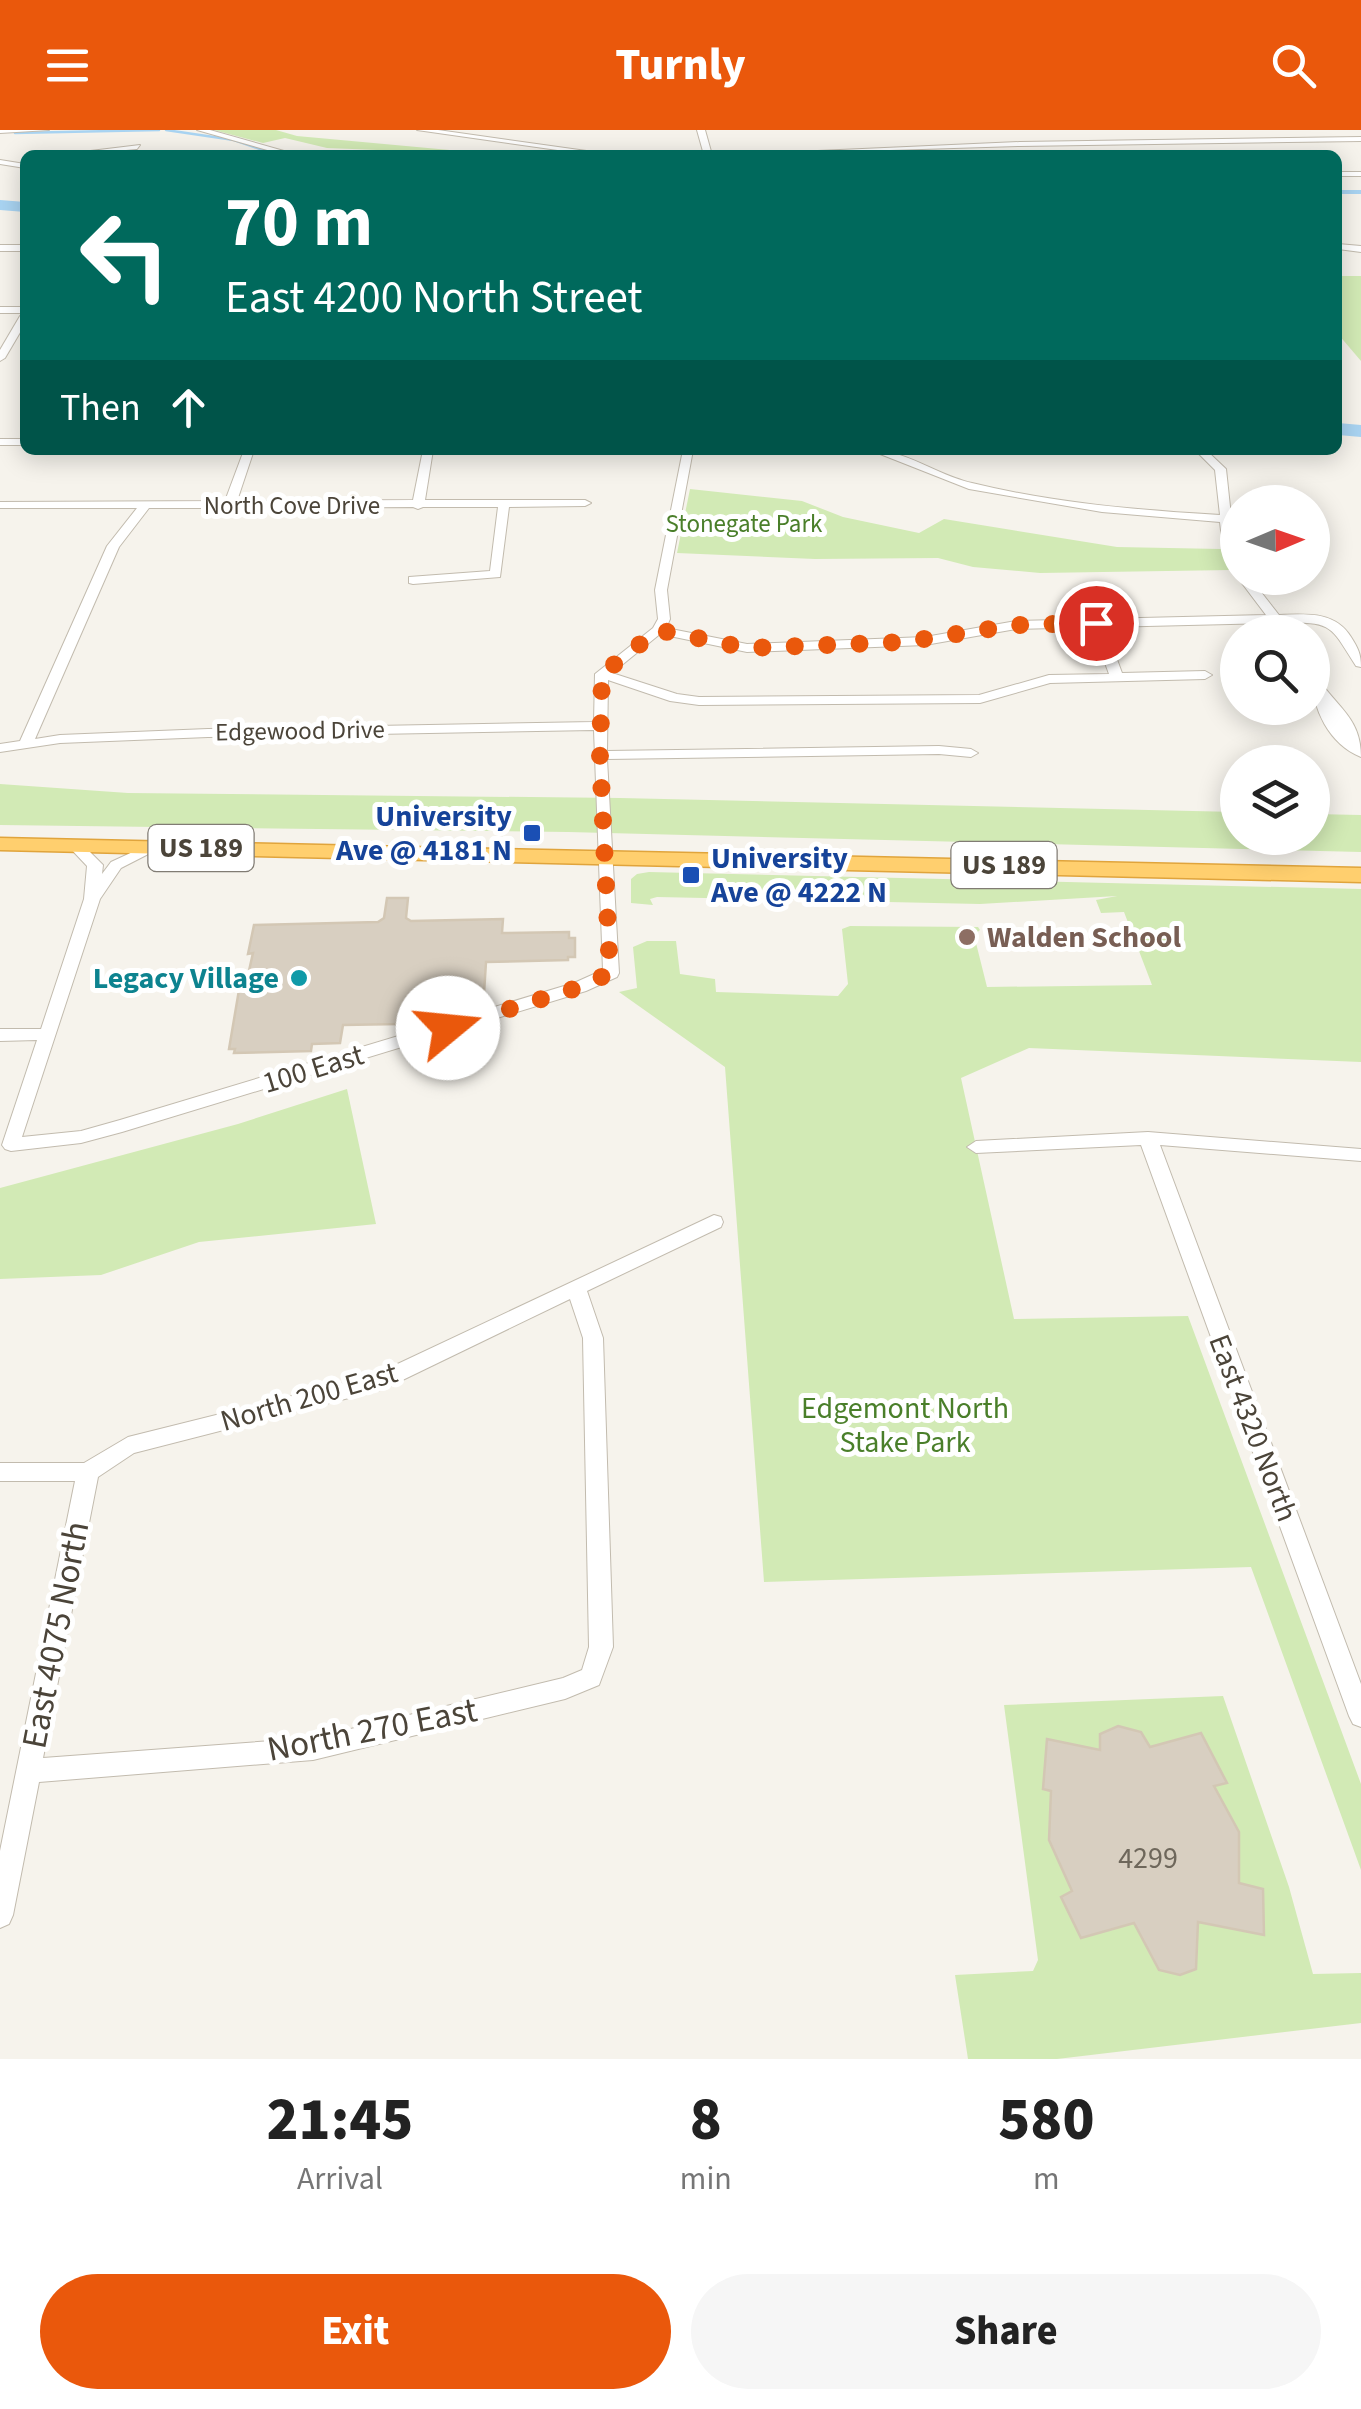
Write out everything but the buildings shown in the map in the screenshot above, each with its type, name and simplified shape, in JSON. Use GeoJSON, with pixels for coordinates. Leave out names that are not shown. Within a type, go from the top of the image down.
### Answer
{"type":"FeatureCollection","features":[{"type":"Feature","properties":{"kind":"highway","name":"US 189"},"geometry":{"type":"LineString","coordinates":[[0,844],[1361,875]]}},
{"type":"Feature","properties":{"kind":"street"},"geometry":{"type":"LineString","coordinates":[[0,132],[45,130]]}},
{"type":"Feature","properties":{"kind":"street"},"geometry":{"type":"LineString","coordinates":[[201,130],[278,150]]}},
{"type":"Feature","properties":{"kind":"street"},"geometry":{"type":"LineString","coordinates":[[421,130],[576,150]]}},
{"type":"Feature","properties":{"kind":"street"},"geometry":{"type":"LineString","coordinates":[[1226,130],[1235,140]]}},
{"type":"Feature","properties":{"kind":"street"},"geometry":{"type":"LineString","coordinates":[[887,150],[1047,143],[1361,139]]}},
{"type":"Feature","properties":{"kind":"street"},"geometry":{"type":"LineString","coordinates":[[1184,141],[1190,150]]}},
{"type":"Feature","properties":{"kind":"street"},"geometry":{"type":"LineString","coordinates":[[1047,143],[1052,150]]}},
{"type":"Feature","properties":{"kind":"street"},"geometry":{"type":"LineString","coordinates":[[252,150],[265,146]]}},
{"type":"Feature","properties":{"kind":"street"},"geometry":{"type":"LineString","coordinates":[[118,150],[136,148]]}},
{"type":"Feature","properties":{"kind":"street"},"geometry":{"type":"LineString","coordinates":[[0,358],[20,322]]}},
{"type":"Feature","properties":{"kind":"street"},"geometry":{"type":"LineString","coordinates":[[230,507],[246,455]]}},
{"type":"Feature","properties":{"kind":"street"},"geometry":{"type":"LineString","coordinates":[[418,506],[427,455]]}},
{"type":"Feature","properties":{"kind":"street"},"geometry":{"type":"LineString","coordinates":[[602,674],[658,630],[664,619],[661,590],[687,455]]}},
{"type":"Feature","properties":{"kind":"street"},"geometry":{"type":"LineString","coordinates":[[894,455],[964,485],[1103,509],[1220,519]]}},
{"type":"Feature","properties":{"kind":"street"},"geometry":{"type":"LineString","coordinates":[[1205,455],[1220,469],[1223,485]]}},
{"type":"Feature","properties":{"kind":"street","name":"North Cove Drive"},"geometry":{"type":"LineString","coordinates":[[0,505],[584,503]]}},
{"type":"Feature","properties":{"kind":"street"},"geometry":{"type":"LineString","coordinates":[[26,743],[111,550],[145,504]]}},
{"type":"Feature","properties":{"kind":"street"},"geometry":{"type":"LineString","coordinates":[[413,580],[496,574],[504,504]]}},
{"type":"Feature","properties":{"kind":"street"},"geometry":{"type":"LineString","coordinates":[[1330,621],[1361,664]]}},
{"type":"Feature","properties":{"kind":"street"},"geometry":{"type":"LineString","coordinates":[[1096,623],[1118,678]]}},
{"type":"Feature","properties":{"kind":"street"},"geometry":{"type":"LineString","coordinates":[[658,630],[747,648],[904,642],[1016,625],[1220,625]]}},
{"type":"Feature","properties":{"kind":"street"},"geometry":{"type":"LineString","coordinates":[[602,674],[688,701],[980,699],[1031,682],[1204,675]]}},
{"type":"Feature","properties":{"kind":"street"},"geometry":{"type":"LineString","coordinates":[[602,674],[604,856]]}},
{"type":"Feature","properties":{"kind":"street"},"geometry":{"type":"LineString","coordinates":[[1330,722],[1340,741],[1361,752]]}},
{"type":"Feature","properties":{"kind":"street","name":"Edgewood Drive"},"geometry":{"type":"LineString","coordinates":[[0,748],[26,743],[214,732],[601,726]]}},
{"type":"Feature","properties":{"kind":"street"},"geometry":{"type":"LineString","coordinates":[[600,756],[939,750],[971,754]]}},
{"type":"Feature","properties":{"kind":"street"},"geometry":{"type":"LineString","coordinates":[[0,1036],[46,1034],[92,899],[95,865],[75,845]]}},
{"type":"Feature","properties":{"kind":"street"},"geometry":{"type":"LineString","coordinates":[[92,899],[116,865],[155,846]]}},
{"type":"Feature","properties":{"kind":"street","name":"100 East"},"geometry":{"type":"LineString","coordinates":[[46,1034],[11,1144],[82,1137],[122,1126],[580,987],[610,973],[604,856]]}},
{"type":"Feature","properties":{"kind":"street"},"geometry":{"type":"LineString","coordinates":[[976,1147],[1148,1138],[1361,1155]]}},
{"type":"Feature","properties":{"kind":"street","name":"East 4320 North"},"geometry":{"type":"LineString","coordinates":[[1148,1138],[1353,1674],[1361,1716]]}},
{"type":"Feature","properties":{"kind":"street","name":"North 200 East"},"geometry":{"type":"LineString","coordinates":[[88,1472],[128,1446],[377,1383],[714,1222]]}},
{"type":"Feature","properties":{"kind":"street","name":"North 270 East"},"geometry":{"type":"LineString","coordinates":[[30,1771],[313,1749],[565,1688],[590,1676],[601,1647],[594,1338],[576,1289]]}},
{"type":"Feature","properties":{"kind":"street"},"geometry":{"type":"LineString","coordinates":[[0,1472],[88,1472]]}},
{"type":"Feature","properties":{"kind":"street","name":"East 4075 North"},"geometry":{"type":"LineString","coordinates":[[0,1915],[88,1472]]}},
{"type":"Feature","properties":{"kind":"green space"},"geometry":{"type":"Polygon","coordinates":[[[214,130],[276,130],[297,136],[450,150],[327,148],[285,138],[263,143],[214,130]]]}},
{"type":"Feature","properties":{"kind":"green space"},"geometry":{"type":"Polygon","coordinates":[[[1342,276],[1361,276],[1361,361],[1342,339],[1342,276]]]}},
{"type":"Feature","properties":{"kind":"green space","name":"Stonegate Park"},"geometry":{"type":"Polygon","coordinates":[[[690,489],[802,501],[843,517],[919,533],[944,519],[1117,547],[1220,549],[1220,570],[1040,573],[973,567],[938,558],[815,559],[677,553],[690,489]]]}},
{"type":"Feature","properties":{"kind":"green space"},"geometry":{"type":"Polygon","coordinates":[[[0,784],[128,793],[620,798],[1220,812],[1220,848],[568,832],[0,825],[0,784]]]}},
{"type":"Feature","properties":{"kind":"green space"},"geometry":{"type":"Polygon","coordinates":[[[1330,814],[1361,815],[1361,852],[1330,851],[1330,814]]]}},
{"type":"Feature","properties":{"kind":"green space","name":"Edgemont North Stake Park"},"geometry":{"type":"Polygon","coordinates":[[[649,872],[1361,889],[1361,1062],[1029,1048],[961,1078],[1014,1319],[1188,1316],[1361,1784],[1361,1870],[1251,1567],[764,1582],[725,1067],[619,992],[637,988],[633,947],[647,941],[676,941],[680,974],[715,979],[716,992],[838,996],[848,984],[842,929],[978,927],[980,930],[974,935],[987,987],[1152,985],[1124,912],[1101,913],[1096,900],[1117,896],[980,904],[657,897],[650,899],[653,905],[631,903],[631,879],[649,872]]]}},
{"type":"Feature","properties":{"kind":"green space"},"geometry":{"type":"Polygon","coordinates":[[[347,1089],[376,1224],[199,1242],[101,1275],[0,1279],[0,1188],[238,1124],[347,1089]]]}},
{"type":"Feature","properties":{"kind":"green space"},"geometry":{"type":"Polygon","coordinates":[[[1223,1696],[1289,1887],[1313,1974],[1361,1973],[1361,2023],[1057,2059],[968,2059],[955,1975],[1033,1971],[1038,1960],[1004,1705],[1223,1696]]]}},
{"type":"Feature","properties":{"kind":"waterway"},"geometry":{"type":"LineString","coordinates":[[15,133],[159,130]]}},
{"type":"Feature","properties":{"kind":"waterway"},"geometry":{"type":"LineString","coordinates":[[166,130],[234,140],[263,150]]}},
{"type":"Feature","properties":{"kind":"waterway"},"geometry":{"type":"LineString","coordinates":[[1342,192],[1361,192]]}},
{"type":"Feature","properties":{"kind":"waterway"},"geometry":{"type":"LineString","coordinates":[[0,205],[20,207]]}},
{"type":"Feature","properties":{"kind":"waterway"},"geometry":{"type":"LineString","coordinates":[[1342,429],[1361,431]]}},
{"type":"Feature","properties":{"kind":"place","name":"University Ave @ 4181 N"},"geometry":{"type":"Point","coordinates":[532,833]}},
{"type":"Feature","properties":{"kind":"place","name":"University Ave @ 4222 N"},"geometry":{"type":"Point","coordinates":[691,875]}},
{"type":"Feature","properties":{"kind":"place","name":"Walden School"},"geometry":{"type":"Point","coordinates":[967,937]}},
{"type":"Feature","properties":{"kind":"place","name":"Legacy Village"},"geometry":{"type":"Point","coordinates":[299,978]}},
{"type":"Feature","properties":{"kind":"route"},"geometry":{"type":"LineString","coordinates":[[448,1028],[580,987],[610,973],[600,756],[602,674],[658,630],[747,648],[925,641],[1016,625],[1096,623]]}}]}
